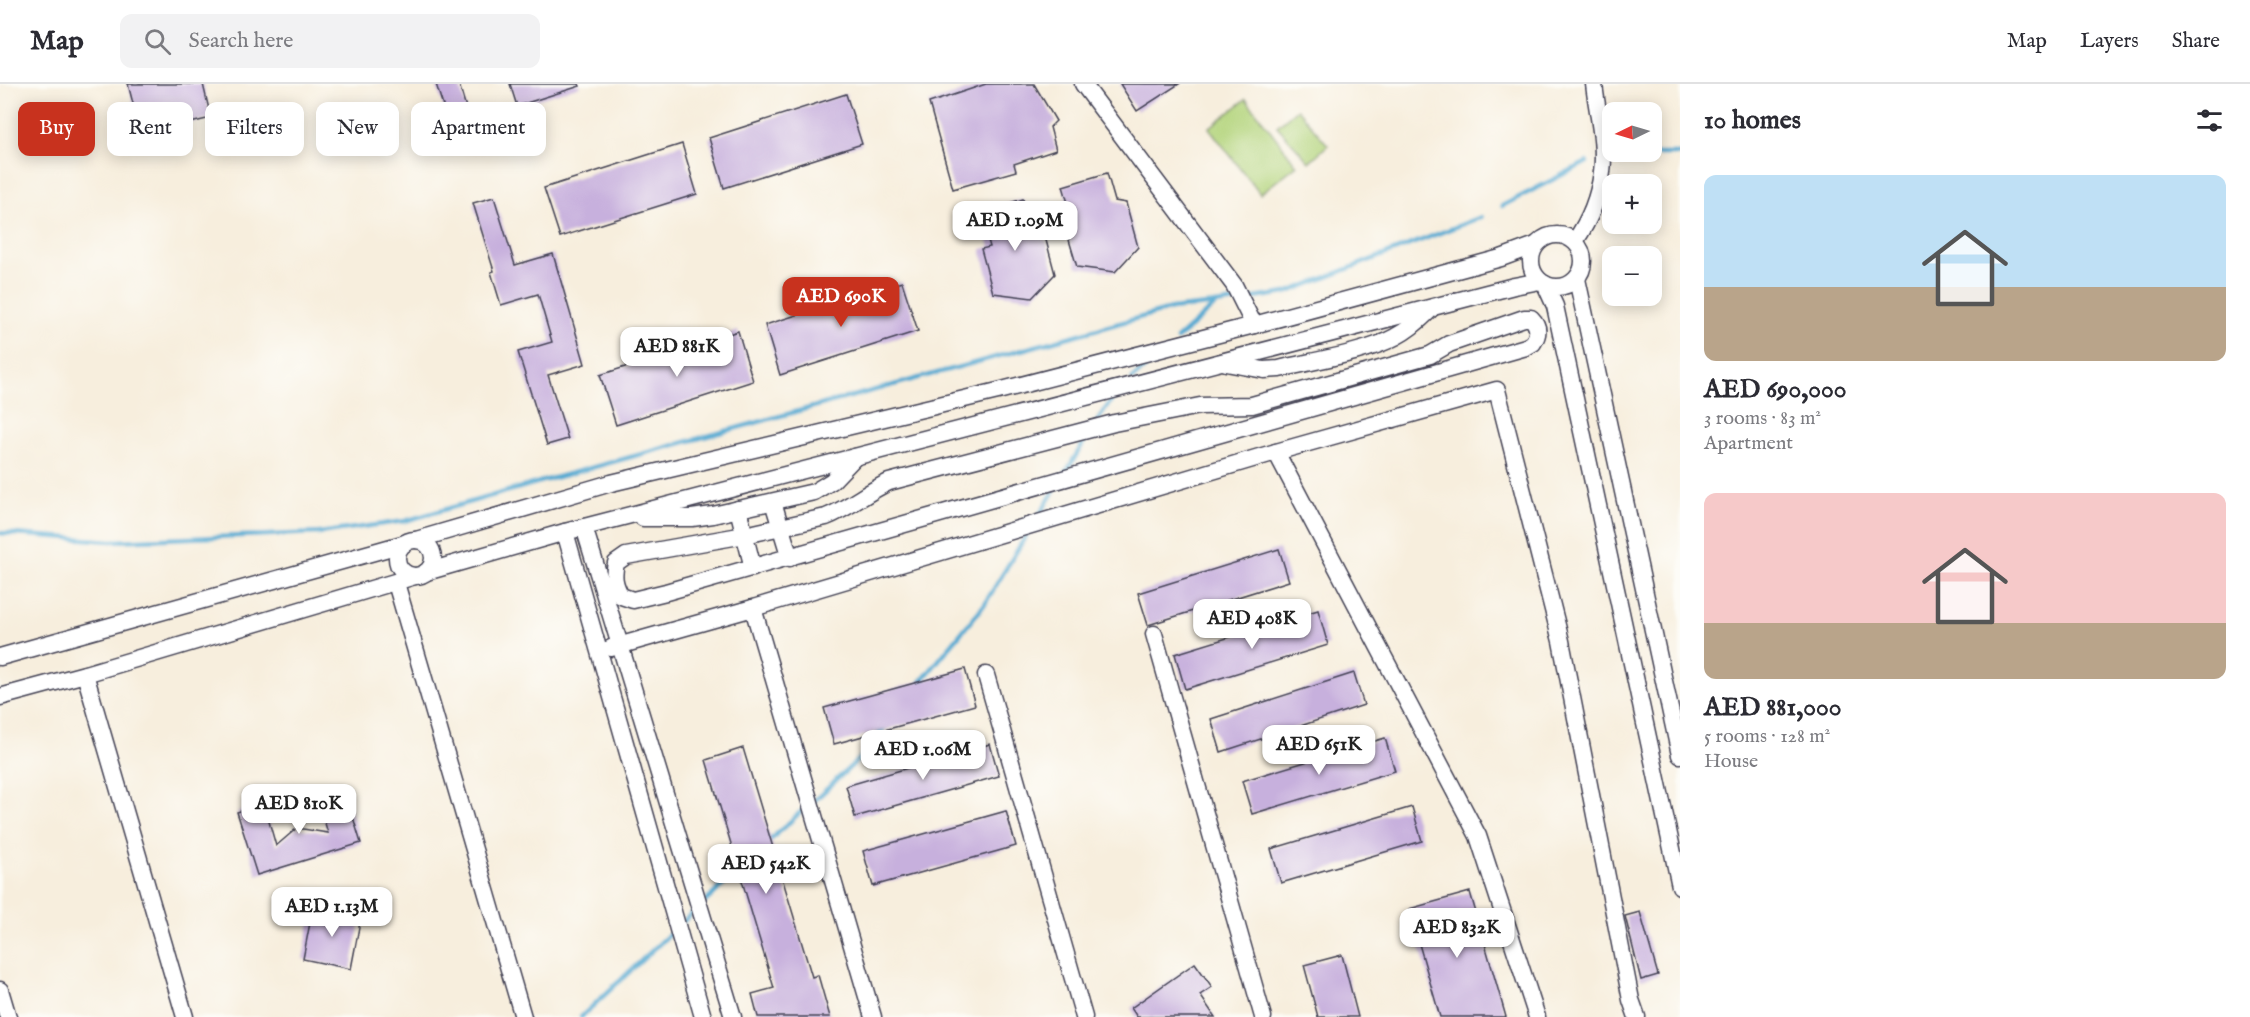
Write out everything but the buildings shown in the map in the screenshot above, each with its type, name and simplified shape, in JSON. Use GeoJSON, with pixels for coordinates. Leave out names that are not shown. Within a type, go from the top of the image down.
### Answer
{"type":"FeatureCollection","features":[{"type":"Feature","properties":{"kind":"street"},"geometry":{"type":"LineString","coordinates":[[1083,84],[1234,285],[1254,326]]}},
{"type":"Feature","properties":{"kind":"street"},"geometry":{"type":"LineString","coordinates":[[1575,241],[1589,220],[1602,172],[1594,84]]}},
{"type":"Feature","properties":{"kind":"street"},"geometry":{"type":"LineString","coordinates":[[1598,117],[1607,84]]}},
{"type":"Feature","properties":{"kind":"street"},"geometry":{"type":"LineString","coordinates":[[0,657],[411,542],[611,483],[998,391],[1254,326],[1501,258],[1536,245],[1551,235],[1567,236],[1575,241],[1583,255],[1582,272],[1577,279],[1563,287],[1554,288],[1543,283],[1433,307],[618,518],[0,697]]}},
{"type":"Feature","properties":{"kind":"street"},"geometry":{"type":"LineString","coordinates":[[1536,245],[1531,262],[1533,271],[1543,283],[1555,306],[1680,886]]}},
{"type":"Feature","properties":{"kind":"street"},"geometry":{"type":"LineString","coordinates":[[1577,279],[1680,755]]}},
{"type":"Feature","properties":{"kind":"street"},"geometry":{"type":"LineString","coordinates":[[1219,362],[1264,370],[1348,352],[1393,338],[1413,326],[1433,307]]}},
{"type":"Feature","properties":{"kind":"street"},"geometry":{"type":"LineString","coordinates":[[1531,318],[1536,323],[1538,331],[1536,338],[1526,347],[790,558],[633,600],[621,596],[615,585],[613,574],[616,563],[626,556],[745,535],[826,517],[838,513],[872,490],[912,476],[1114,423],[1200,406],[1251,405],[1356,375],[1430,355],[1449,344],[1515,320],[1531,318]]}},
{"type":"Feature","properties":{"kind":"street"},"geometry":{"type":"LineString","coordinates":[[1348,352],[1361,394]]}},
{"type":"Feature","properties":{"kind":"street"},"geometry":{"type":"LineString","coordinates":[[1312,361],[1326,404]]}},
{"type":"Feature","properties":{"kind":"street"},"geometry":{"type":"LineString","coordinates":[[598,651],[753,608],[1276,452],[1497,390],[1561,641],[1629,989],[1637,1017]]}},
{"type":"Feature","properties":{"kind":"street"},"geometry":{"type":"LineString","coordinates":[[1276,452],[1478,836],[1537,1017]]}},
{"type":"Feature","properties":{"kind":"street"},"geometry":{"type":"LineString","coordinates":[[618,518],[692,518],[814,492],[832,481],[855,457]]}},
{"type":"Feature","properties":{"kind":"street"},"geometry":{"type":"LineString","coordinates":[[773,502],[790,558]]}},
{"type":"Feature","properties":{"kind":"street"},"geometry":{"type":"LineString","coordinates":[[738,509],[753,568]]}},
{"type":"Feature","properties":{"kind":"street"},"geometry":{"type":"LineString","coordinates":[[584,527],[733,1017]]}},
{"type":"Feature","properties":{"kind":"street"},"geometry":{"type":"LineString","coordinates":[[565,532],[703,1017]]}},
{"type":"Feature","properties":{"kind":"street"},"geometry":{"type":"LineString","coordinates":[[411,542],[423,542],[431,550],[433,562],[420,574],[404,572],[398,563],[399,551],[411,542]]}},
{"type":"Feature","properties":{"kind":"street"},"geometry":{"type":"LineString","coordinates":[[396,583],[522,1017]]}},
{"type":"Feature","properties":{"kind":"street"},"geometry":{"type":"LineString","coordinates":[[753,608],[873,1017]]}},
{"type":"Feature","properties":{"kind":"street"},"geometry":{"type":"LineString","coordinates":[[1154,634],[1263,1017]]}},
{"type":"Feature","properties":{"kind":"street"},"geometry":{"type":"LineString","coordinates":[[85,674],[185,1017]]}},
{"type":"Feature","properties":{"kind":"street"},"geometry":{"type":"LineString","coordinates":[[986,675],[1084,1017]]}},
{"type":"Feature","properties":{"kind":"street"},"geometry":{"type":"LineString","coordinates":[[0,990],[8,1017]]}},
{"type":"Feature","properties":{"kind":"green space"},"geometry":{"type":"Polygon","coordinates":[[[1246,99],[1297,165],[1260,194],[1209,128],[1246,99]]]}},
{"type":"Feature","properties":{"kind":"green space"},"geometry":{"type":"Polygon","coordinates":[[[1297,109],[1328,145],[1309,162],[1277,126],[1297,109]]]}},
{"type":"Feature","properties":{"kind":"waterway"},"geometry":{"type":"LineString","coordinates":[[1662,154],[1680,154]]}},
{"type":"Feature","properties":{"kind":"waterway"},"geometry":{"type":"LineString","coordinates":[[1502,206],[1587,162]]}},
{"type":"Feature","properties":{"kind":"waterway"},"geometry":{"type":"LineString","coordinates":[[1177,339],[1216,304],[1286,293],[1481,217]]}},
{"type":"Feature","properties":{"kind":"waterway"},"geometry":{"type":"LineString","coordinates":[[0,533],[111,541],[319,533],[405,521],[1171,309],[1216,304]]}},
{"type":"Feature","properties":{"kind":"waterway"},"geometry":{"type":"LineString","coordinates":[[1132,379],[1157,357]]}},
{"type":"Feature","properties":{"kind":"waterway"},"geometry":{"type":"LineString","coordinates":[[1096,423],[1115,395]]}},
{"type":"Feature","properties":{"kind":"waterway"},"geometry":{"type":"LineString","coordinates":[[1065,474],[1088,435]]}},
{"type":"Feature","properties":{"kind":"waterway"},"geometry":{"type":"LineString","coordinates":[[1038,517],[1057,486]]}},
{"type":"Feature","properties":{"kind":"waterway"},"geometry":{"type":"LineString","coordinates":[[920,683],[984,605],[1030,529]]}},
{"type":"Feature","properties":{"kind":"waterway"},"geometry":{"type":"LineString","coordinates":[[814,801],[862,756],[885,727]]}},
{"type":"Feature","properties":{"kind":"waterway"},"geometry":{"type":"LineString","coordinates":[[767,843],[807,806]]}},
{"type":"Feature","properties":{"kind":"waterway"},"geometry":{"type":"LineString","coordinates":[[704,903],[741,868]]}},
{"type":"Feature","properties":{"kind":"waterway"},"geometry":{"type":"LineString","coordinates":[[682,923],[695,910]]}},
{"type":"Feature","properties":{"kind":"waterway"},"geometry":{"type":"LineString","coordinates":[[581,1017],[673,931]]}}]}
